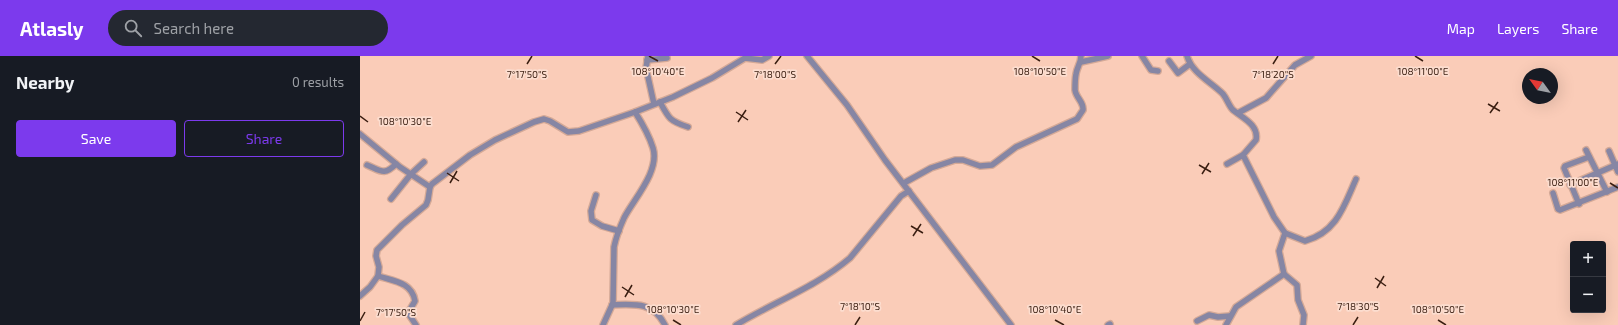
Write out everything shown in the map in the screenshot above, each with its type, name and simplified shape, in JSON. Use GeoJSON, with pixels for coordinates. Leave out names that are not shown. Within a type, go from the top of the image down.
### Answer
{"type":"FeatureCollection","features":[{"type":"Feature","properties":{"kind":"street"},"geometry":{"type":"LineString","coordinates":[[360,296],[370,287],[378,276],[379,267],[376,256],[377,250],[402,225],[426,205],[430,187],[470,155],[495,140],[534,122],[544,120],[550,121],[572,133],[660,102],[712,78],[745,58],[762,60],[768,56]]}},
{"type":"Feature","properties":{"kind":"street"},"geometry":{"type":"LineString","coordinates":[[807,56],[847,105],[885,160],[1011,325]]}},
{"type":"Feature","properties":{"kind":"street"},"geometry":{"type":"LineString","coordinates":[[904,183],[931,168],[955,160],[989,166],[1016,147],[1077,119],[1083,110],[1075,89],[1076,74],[1081,59],[1108,56]]}},
{"type":"Feature","properties":{"kind":"street"},"geometry":{"type":"LineString","coordinates":[[1142,56],[1151,70],[1158,71]]}},
{"type":"Feature","properties":{"kind":"street"},"geometry":{"type":"LineString","coordinates":[[1173,56],[1168,62],[1178,73],[1190,64]]}},
{"type":"Feature","properties":{"kind":"street"},"geometry":{"type":"LineString","coordinates":[[1187,56],[1190,64],[1202,77],[1222,94],[1232,109],[1252,125],[1257,133],[1255,142],[1245,159],[1227,164]]}},
{"type":"Feature","properties":{"kind":"street"},"geometry":{"type":"LineString","coordinates":[[1238,113],[1266,98],[1294,66],[1311,56]]}},
{"type":"Feature","properties":{"kind":"street"},"geometry":{"type":"LineString","coordinates":[[654,104],[646,68],[647,58],[667,58]]}},
{"type":"Feature","properties":{"kind":"street"},"geometry":{"type":"LineString","coordinates":[[660,102],[668,118],[688,127]]}},
{"type":"Feature","properties":{"kind":"street"},"geometry":{"type":"LineString","coordinates":[[603,325],[612,305],[614,247],[625,217],[649,175],[654,157],[653,148],[645,129],[635,112]]}},
{"type":"Feature","properties":{"kind":"street"},"geometry":{"type":"LineString","coordinates":[[360,134],[396,164],[430,187]]}},
{"type":"Feature","properties":{"kind":"street"},"geometry":{"type":"LineString","coordinates":[[1586,150],[1607,192]]}},
{"type":"Feature","properties":{"kind":"street"},"geometry":{"type":"LineString","coordinates":[[1609,151],[1618,172]]}},
{"type":"Feature","properties":{"kind":"street"},"geometry":{"type":"LineString","coordinates":[[1578,204],[1564,170],[1564,166],[1589,157]]}},
{"type":"Feature","properties":{"kind":"street"},"geometry":{"type":"LineString","coordinates":[[1245,159],[1274,217],[1285,233],[1305,242],[1325,231],[1339,217],[1356,179]]}},
{"type":"Feature","properties":{"kind":"street"},"geometry":{"type":"LineString","coordinates":[[391,199],[411,174],[424,162]]}},
{"type":"Feature","properties":{"kind":"street"},"geometry":{"type":"LineString","coordinates":[[367,164],[384,172],[396,164]]}},
{"type":"Feature","properties":{"kind":"street"},"geometry":{"type":"LineString","coordinates":[[1571,186],[1598,175],[1616,165]]}},
{"type":"Feature","properties":{"kind":"street"},"geometry":{"type":"LineString","coordinates":[[1553,193],[1558,209],[1560,210],[1618,187]]}},
{"type":"Feature","properties":{"kind":"street"},"geometry":{"type":"LineString","coordinates":[[736,325],[778,303],[841,266],[850,258],[901,196],[909,191]]}},
{"type":"Feature","properties":{"kind":"street"},"geometry":{"type":"LineString","coordinates":[[596,195],[591,211],[592,220],[602,226],[619,231]]}},
{"type":"Feature","properties":{"kind":"street"},"geometry":{"type":"LineString","coordinates":[[1285,233],[1279,251],[1284,274],[1297,285],[1298,300],[1304,315],[1303,325]]}},
{"type":"Feature","properties":{"kind":"street"},"geometry":{"type":"LineString","coordinates":[[1226,325],[1236,307],[1284,274]]}},
{"type":"Feature","properties":{"kind":"street"},"geometry":{"type":"LineString","coordinates":[[378,276],[403,284],[410,289],[415,301],[408,313],[416,325]]}},
{"type":"Feature","properties":{"kind":"street"},"geometry":{"type":"LineString","coordinates":[[612,305],[628,304],[649,307],[662,318],[666,325]]}},
{"type":"Feature","properties":{"kind":"street"},"geometry":{"type":"LineString","coordinates":[[1197,321],[1209,316],[1230,316]]}}]}
